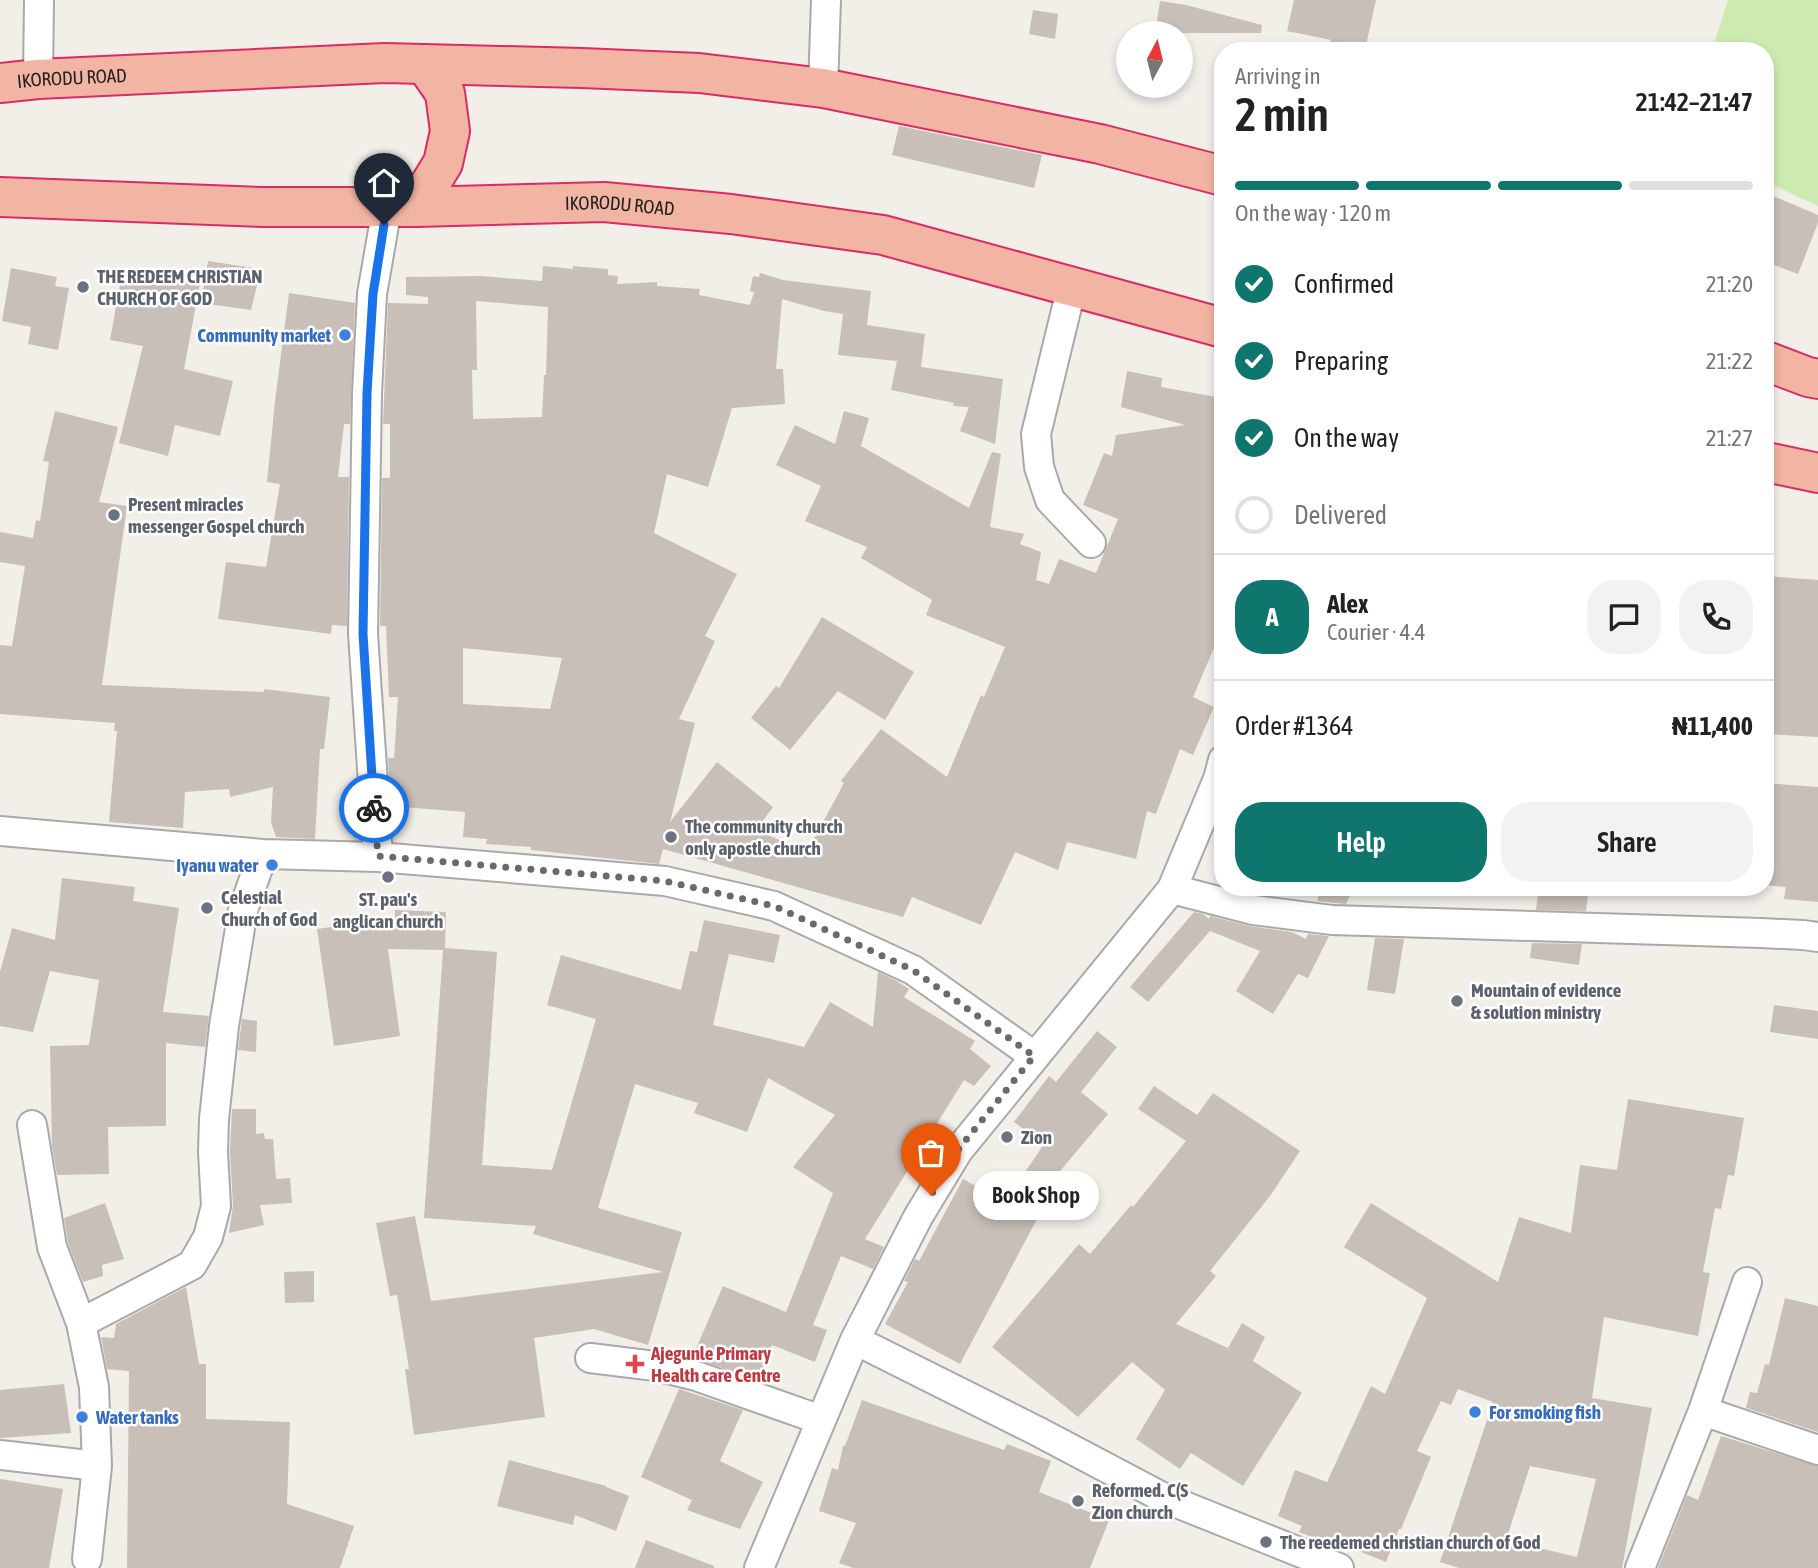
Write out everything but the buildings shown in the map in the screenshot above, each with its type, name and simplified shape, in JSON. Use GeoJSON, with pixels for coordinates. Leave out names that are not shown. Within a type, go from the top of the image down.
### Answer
{"type":"FeatureCollection","features":[{"type":"Feature","properties":{"kind":"highway","name":"IKORODU ROAD"},"geometry":{"type":"LineString","coordinates":[[0,83],[385,63],[699,74],[823,88],[1100,144],[1214,175]]}},
{"type":"Feature","properties":{"kind":"highway"},"geometry":{"type":"LineString","coordinates":[[416,206],[443,163],[450,131],[445,93],[425,64]]}},
{"type":"Feature","properties":{"kind":"highway","name":"IKORODU ROAD"},"geometry":{"type":"LineString","coordinates":[[0,197],[263,207],[604,202],[732,214],[883,235],[1214,325]]}},
{"type":"Feature","properties":{"kind":"highway"},"geometry":{"type":"LineString","coordinates":[[1774,364],[1818,379]]}},
{"type":"Feature","properties":{"kind":"highway"},"geometry":{"type":"LineString","coordinates":[[1774,464],[1818,473]]}},
{"type":"Feature","properties":{"kind":"street"},"geometry":{"type":"LineString","coordinates":[[38,79],[39,0]]}},
{"type":"Feature","properties":{"kind":"street"},"geometry":{"type":"LineString","coordinates":[[823,88],[826,0]]}},
{"type":"Feature","properties":{"kind":"street"},"geometry":{"type":"LineString","coordinates":[[378,856],[363,634],[367,393],[373,294],[384,225]]}},
{"type":"Feature","properties":{"kind":"street"},"geometry":{"type":"LineString","coordinates":[[1072,286],[1037,434],[1039,467],[1050,500],[1091,543]]}},
{"type":"Feature","properties":{"kind":"street"},"geometry":{"type":"LineString","coordinates":[[759,1568],[855,1340],[918,1217],[957,1151],[1172,889],[1214,789]]}},
{"type":"Feature","properties":{"kind":"street"},"geometry":{"type":"LineString","coordinates":[[0,831],[263,854],[378,856],[665,881],[774,906],[913,970],[1034,1056]]}},
{"type":"Feature","properties":{"kind":"street"},"geometry":{"type":"LineString","coordinates":[[81,1323],[192,1265],[208,1237],[216,1206],[213,1152],[224,1026],[243,910],[263,854]]}},
{"type":"Feature","properties":{"kind":"street"},"geometry":{"type":"LineString","coordinates":[[1172,889],[1253,910],[1332,920],[1818,937]]}},
{"type":"Feature","properties":{"kind":"street"},"geometry":{"type":"LineString","coordinates":[[32,1125],[52,1247],[81,1323],[94,1387],[97,1466],[86,1559]]}},
{"type":"Feature","properties":{"kind":"street"},"geometry":{"type":"LineString","coordinates":[[1640,1568],[1703,1411],[1747,1282]]}},
{"type":"Feature","properties":{"kind":"street"},"geometry":{"type":"LineString","coordinates":[[855,1340],[1162,1497],[1339,1568]]}},
{"type":"Feature","properties":{"kind":"street"},"geometry":{"type":"LineString","coordinates":[[590,1358],[655,1366],[696,1376],[821,1420]]}},
{"type":"Feature","properties":{"kind":"street"},"geometry":{"type":"LineString","coordinates":[[1703,1411],[1818,1450]]}},
{"type":"Feature","properties":{"kind":"street"},"geometry":{"type":"LineString","coordinates":[[0,1455],[97,1466]]}},
{"type":"Feature","properties":{"kind":"green space"},"geometry":{"type":"Polygon","coordinates":[[[1728,0],[1818,0],[1818,206],[1774,186],[1774,42],[1715,42],[1728,0]]]}},
{"type":"Feature","properties":{"kind":"way so far"},"geometry":{"type":"LineString","coordinates":[[374,808],[378,856],[665,881],[774,906],[913,970],[1034,1056],[957,1151],[931,1195]]}},
{"type":"Feature","properties":{"kind":"place","name":"THE REDEEM CHRISTIAN CHURCH OF GOD"},"geometry":{"type":"Point","coordinates":[83,287]}},
{"type":"Feature","properties":{"kind":"place","name":"Community market"},"geometry":{"type":"Point","coordinates":[345,335]}},
{"type":"Feature","properties":{"kind":"place","name":"Present miracles messenger Gospel church"},"geometry":{"type":"Point","coordinates":[114,515]}},
{"type":"Feature","properties":{"kind":"place","name":"The community church only apostle church"},"geometry":{"type":"Point","coordinates":[671,837]}},
{"type":"Feature","properties":{"kind":"place","name":"Iyanu water"},"geometry":{"type":"Point","coordinates":[272,865]}},
{"type":"Feature","properties":{"kind":"place","name":"ST. pau's anglican church"},"geometry":{"type":"Point","coordinates":[388,877]}},
{"type":"Feature","properties":{"kind":"place","name":"Celestial Church of God"},"geometry":{"type":"Point","coordinates":[207,908]}},
{"type":"Feature","properties":{"kind":"place","name":"Mountain of evidence & solution ministry"},"geometry":{"type":"Point","coordinates":[1457,1001]}},
{"type":"Feature","properties":{"kind":"place","name":"Zion"},"geometry":{"type":"Point","coordinates":[1007,1137]}},
{"type":"Feature","properties":{"kind":"place","name":"Book Shop"},"geometry":{"type":"Point","coordinates":[931,1195]}},
{"type":"Feature","properties":{"kind":"place","name":"Ajegunle Primary Health care Centre"},"geometry":{"type":"Point","coordinates":[635,1364]}},
{"type":"Feature","properties":{"kind":"place","name":"For smoking fish"},"geometry":{"type":"Point","coordinates":[1475,1412]}},
{"type":"Feature","properties":{"kind":"place","name":"Water tanks"},"geometry":{"type":"Point","coordinates":[82,1417]}},
{"type":"Feature","properties":{"kind":"place","name":"Reformed. C(S Zion church"},"geometry":{"type":"Point","coordinates":[1078,1501]}},
{"type":"Feature","properties":{"kind":"place","name":"The reedemed christian church of God"},"geometry":{"type":"Point","coordinates":[1266,1542]}},
{"type":"Feature","properties":{"kind":"route"},"geometry":{"type":"LineString","coordinates":[[374,808],[363,634],[367,393],[373,294],[384,225]]}}]}
